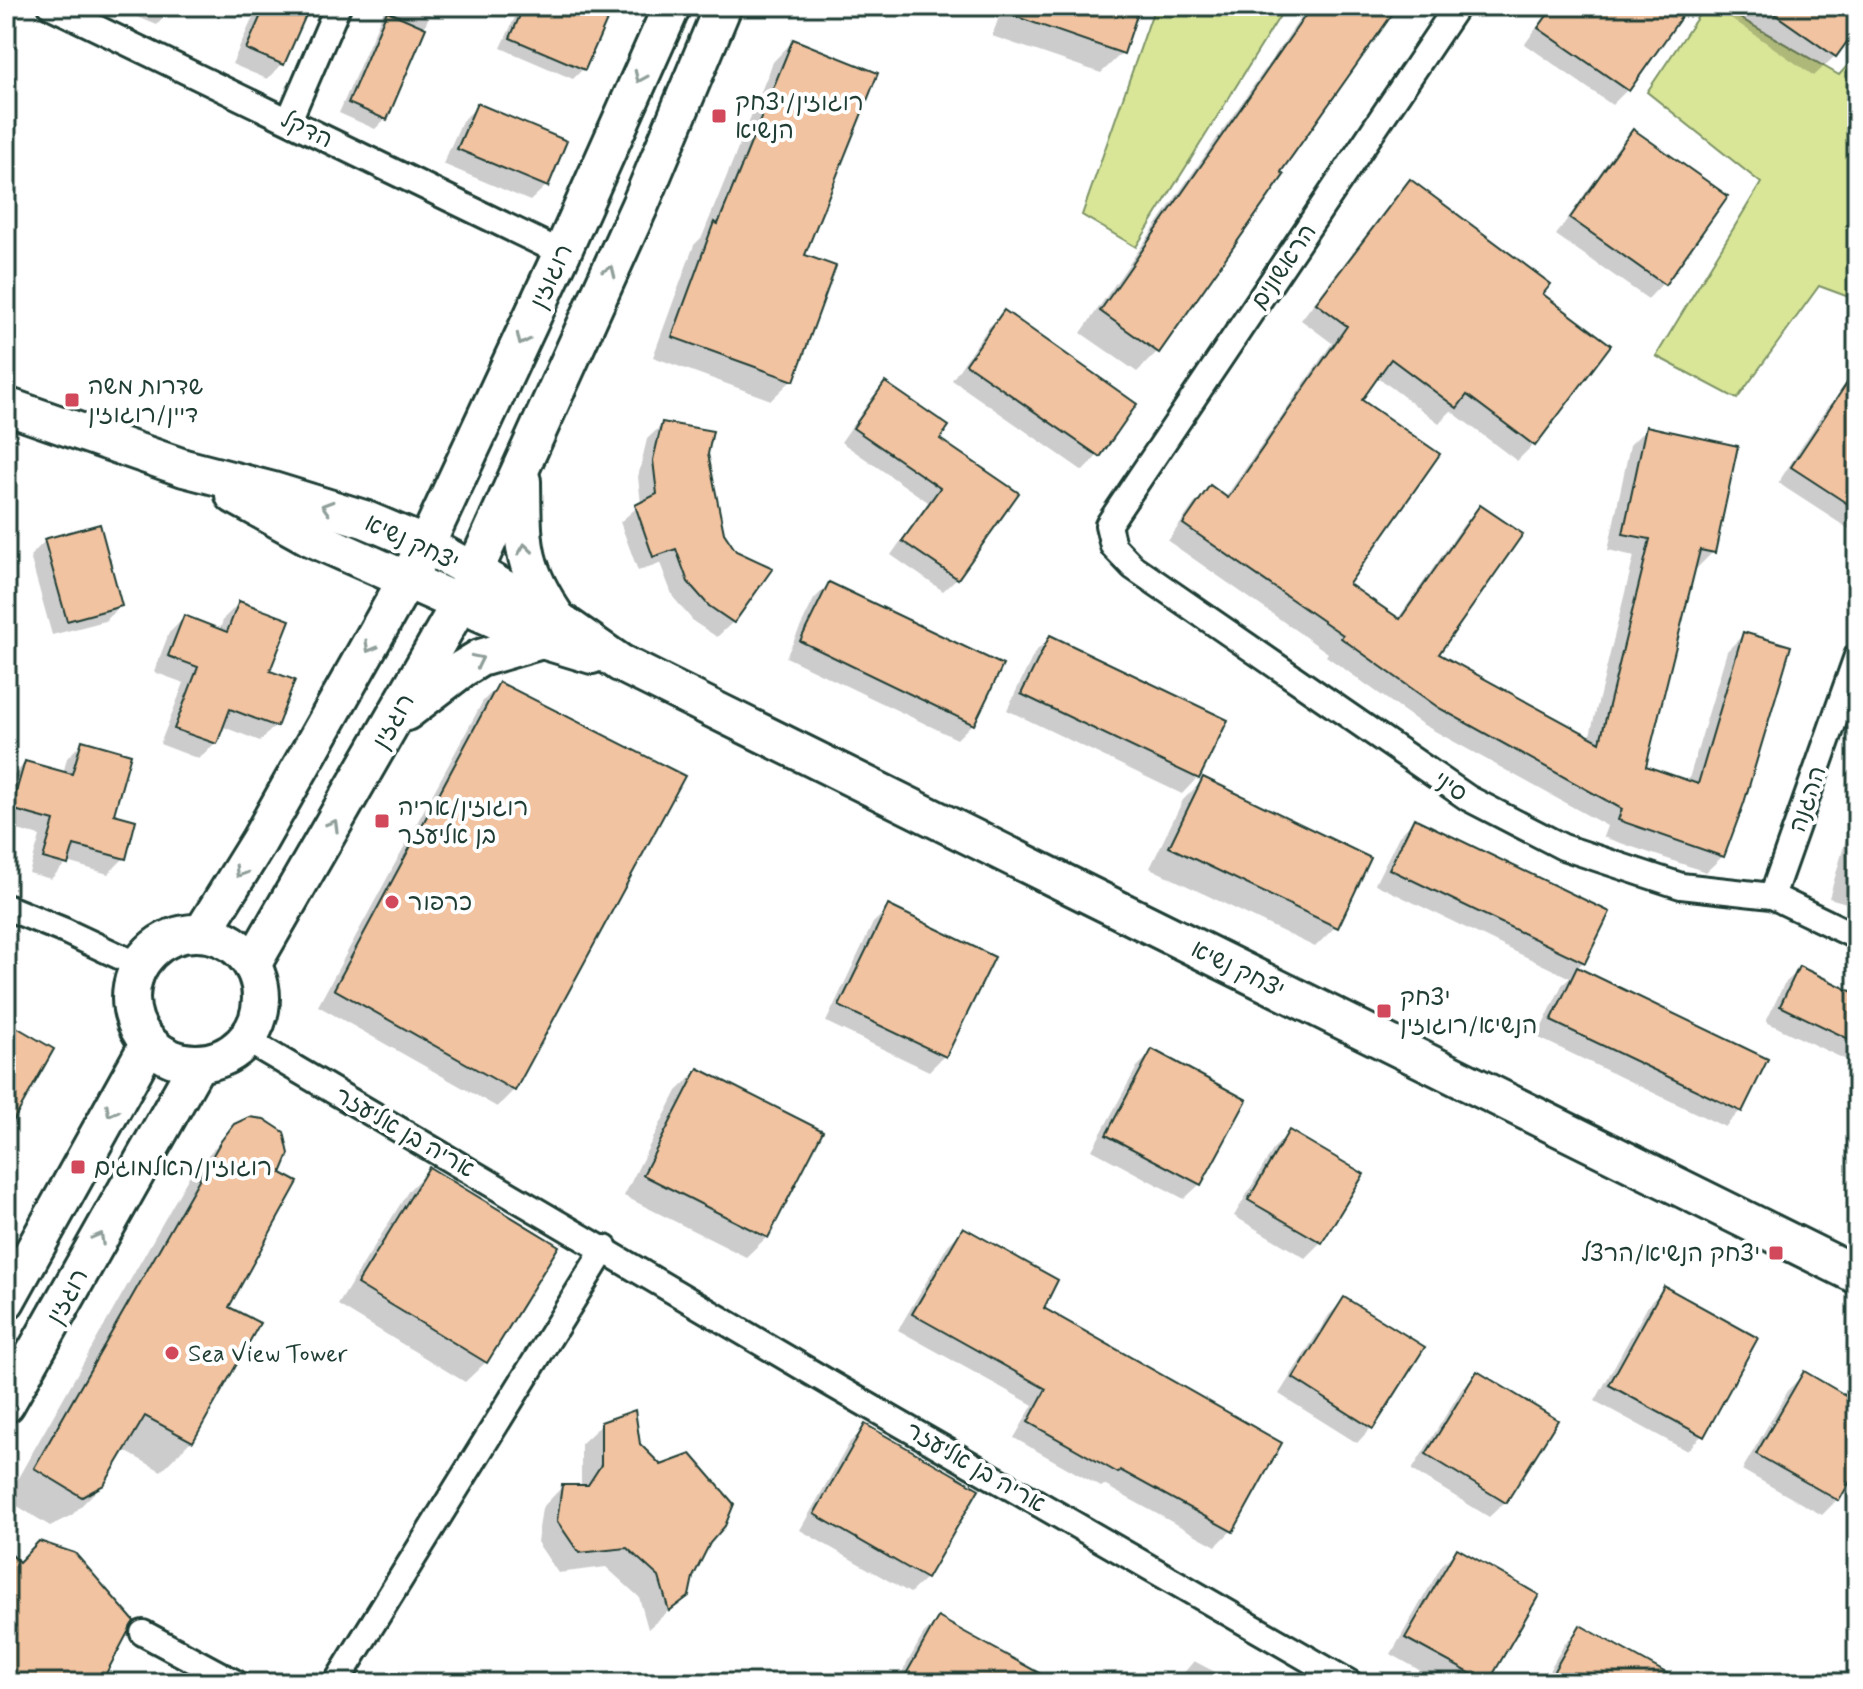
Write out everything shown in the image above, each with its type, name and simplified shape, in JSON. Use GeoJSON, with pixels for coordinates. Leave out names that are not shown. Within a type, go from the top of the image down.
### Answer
{"type":"FeatureCollection","features":[{"type":"Feature","properties":{"kind":"street"},"geometry":{"type":"LineString","coordinates":[[289,120],[338,6]]}},
{"type":"Feature","properties":{"kind":"street","name":"רוגוזין"},"geometry":{"type":"LineString","coordinates":[[426,545],[562,253],[672,6]]}},
{"type":"Feature","properties":{"kind":"street"},"geometry":{"type":"LineString","coordinates":[[392,723],[480,658],[549,630],[523,544],[522,470],[640,205],[723,6]]}},
{"type":"Feature","properties":{"kind":"street","name":"הראשונים"},"geometry":{"type":"LineString","coordinates":[[1108,525],[1457,6]]}},
{"type":"Feature","properties":{"kind":"street","name":"הדקל"},"geometry":{"type":"LineString","coordinates":[[59,8],[562,253]]}},
{"type":"Feature","properties":{"kind":"street","name":"יצחק נשיא"},"geometry":{"type":"LineString","coordinates":[[6,406],[184,468],[364,519],[426,545],[467,587],[549,630],[1857,1275]]}},
{"type":"Feature","properties":{"kind":"street","name":"יצחק נשיא"},"geometry":{"type":"LineString","coordinates":[[184,468],[310,537],[408,579],[467,587]]}},
{"type":"Feature","properties":{"kind":"street","name":"רוגזין"},"geometry":{"type":"LineString","coordinates":[[252,965],[467,587],[522,470]]}},
{"type":"Feature","properties":{"kind":"street","name":"סיני"},"geometry":{"type":"LineString","coordinates":[[1108,525],[1113,546],[1133,567],[1468,798],[1563,847],[1681,886],[1772,896],[1857,937]]}},
{"type":"Feature","properties":{"kind":"street"},"geometry":{"type":"LineString","coordinates":[[202,933],[259,841],[426,545]]}},
{"type":"Feature","properties":{"kind":"street","name":"ההגנה"},"geometry":{"type":"LineString","coordinates":[[1772,896],[1857,656]]}},
{"type":"Feature","properties":{"kind":"street"},"geometry":{"type":"LineString","coordinates":[[6,907],[140,966]]}},
{"type":"Feature","properties":{"kind":"street"},"geometry":{"type":"LineString","coordinates":[[202,933],[239,949],[252,965],[260,984],[261,1003],[257,1023],[247,1040],[233,1052],[217,1060],[198,1063],[180,1061],[149,1043],[137,1026],[131,1007],[132,986],[140,966],[151,952],[166,941],[184,934],[202,933]]}},
{"type":"Feature","properties":{"kind":"street","name":"אריה בן אליעזר"},"geometry":{"type":"LineString","coordinates":[[247,1040],[845,1392],[1350,1683]]}},
{"type":"Feature","properties":{"kind":"street"},"geometry":{"type":"LineString","coordinates":[[6,1301],[149,1043]]}},
{"type":"Feature","properties":{"kind":"street","name":"רוגזין"},"geometry":{"type":"LineString","coordinates":[[6,1404],[198,1063]]}},
{"type":"Feature","properties":{"kind":"street"},"geometry":{"type":"LineString","coordinates":[[336,1683],[605,1248]]}},
{"type":"Feature","properties":{"kind":"street"},"geometry":{"type":"LineString","coordinates":[[143,1633],[236,1683]]}},
{"type":"Feature","properties":{"kind":"green space"},"geometry":{"type":"Polygon","coordinates":[[[1155,6],[1286,6],[1136,247],[1082,215],[1155,6]]]}},
{"type":"Feature","properties":{"kind":"green space"},"geometry":{"type":"Polygon","coordinates":[[[1705,6],[1719,6],[1839,75],[1857,55],[1857,300],[1819,286],[1737,399],[1656,356],[1761,183],[1647,92],[1705,6]]]}},
{"type":"Feature","properties":{"kind":"building"},"geometry":{"type":"Polygon","coordinates":[[[265,6],[310,6],[284,65],[246,49],[265,6]]]}},
{"type":"Feature","properties":{"kind":"building"},"geometry":{"type":"Polygon","coordinates":[[[524,6],[574,6],[607,20],[585,70],[510,38],[524,6]]]}},
{"type":"Feature","properties":{"kind":"building"},"geometry":{"type":"Polygon","coordinates":[[[998,6],[1140,6],[1124,54],[997,10],[998,6]]]}},
{"type":"Feature","properties":{"kind":"building"},"geometry":{"type":"Polygon","coordinates":[[[1312,6],[1398,6],[1159,353],[1100,311],[1312,6]]]}},
{"type":"Feature","properties":{"kind":"building"},"geometry":{"type":"Polygon","coordinates":[[[1554,6],[1689,6],[1629,91],[1538,28],[1554,6]]]}},
{"type":"Feature","properties":{"kind":"building"},"geometry":{"type":"Polygon","coordinates":[[[1763,6],[1857,6],[1857,28],[1836,57],[1763,6]]]}},
{"type":"Feature","properties":{"kind":"building"},"geometry":{"type":"Polygon","coordinates":[[[387,11],[426,28],[387,120],[348,103],[387,11]]]}},
{"type":"Feature","properties":{"kind":"building"},"geometry":{"type":"Polygon","coordinates":[[[793,39],[878,73],[805,255],[836,266],[794,381],[672,337],[714,222],[718,224],[793,39]]]}},
{"type":"Feature","properties":{"kind":"building"},"geometry":{"type":"Polygon","coordinates":[[[477,103],[567,141],[548,187],[457,149],[477,103]]]}},
{"type":"Feature","properties":{"kind":"building"},"geometry":{"type":"Polygon","coordinates":[[[1633,129],[1728,196],[1665,285],[1570,218],[1633,129]]]}},
{"type":"Feature","properties":{"kind":"building"},"geometry":{"type":"Polygon","coordinates":[[[1410,179],[1551,284],[1543,294],[1611,345],[1535,446],[1467,395],[1457,408],[1391,359],[1362,400],[1440,454],[1349,584],[1400,619],[1480,505],[1523,534],[1439,654],[1600,742],[1650,539],[1623,534],[1646,426],[1738,446],[1715,553],[1700,550],[1646,766],[1698,784],[1743,632],[1791,646],[1744,803],[1724,857],[1618,820],[1622,809],[1439,708],[1341,638],[1343,635],[1183,524],[1210,485],[1228,498],[1347,326],[1316,303],[1410,179]]]}},
{"type":"Feature","properties":{"kind":"building"},"geometry":{"type":"Polygon","coordinates":[[[1004,310],[1137,404],[1100,457],[966,364],[1004,310]]]}},
{"type":"Feature","properties":{"kind":"building"},"geometry":{"type":"Polygon","coordinates":[[[1857,368],[1857,510],[1791,467],[1857,368]]]}},
{"type":"Feature","properties":{"kind":"building"},"geometry":{"type":"Polygon","coordinates":[[[885,382],[949,426],[940,439],[1019,493],[958,579],[902,541],[940,488],[853,428],[885,382]]]}},
{"type":"Feature","properties":{"kind":"building"},"geometry":{"type":"Polygon","coordinates":[[[662,422],[713,431],[708,454],[724,533],[736,551],[773,568],[734,623],[709,606],[688,582],[676,549],[653,557],[635,505],[657,494],[653,460],[662,422]]]}},
{"type":"Feature","properties":{"kind":"building"},"geometry":{"type":"Polygon","coordinates":[[[100,524],[122,606],[67,621],[44,539],[100,524]]]}},
{"type":"Feature","properties":{"kind":"building"},"geometry":{"type":"Polygon","coordinates":[[[829,582],[1003,665],[974,725],[800,641],[829,582]]]}},
{"type":"Feature","properties":{"kind":"building"},"geometry":{"type":"Polygon","coordinates":[[[239,601],[290,620],[270,671],[295,680],[277,727],[230,709],[217,744],[174,729],[198,667],[168,656],[184,615],[227,632],[239,601]]]}},
{"type":"Feature","properties":{"kind":"building"},"geometry":{"type":"Polygon","coordinates":[[[1050,635],[1228,720],[1199,779],[1021,694],[1050,635]]]}},
{"type":"Feature","properties":{"kind":"building"},"geometry":{"type":"Polygon","coordinates":[[[499,682],[685,776],[515,1091],[334,989],[499,682]]]}},
{"type":"Feature","properties":{"kind":"building"},"geometry":{"type":"Polygon","coordinates":[[[82,740],[131,754],[114,814],[136,820],[126,859],[74,845],[68,865],[43,858],[54,821],[11,809],[25,761],[72,774],[82,740]]]}},
{"type":"Feature","properties":{"kind":"building"},"geometry":{"type":"Polygon","coordinates":[[[1203,777],[1371,858],[1338,928],[1169,847],[1203,777]]]}},
{"type":"Feature","properties":{"kind":"building"},"geometry":{"type":"Polygon","coordinates":[[[1414,818],[1610,912],[1585,963],[1389,869],[1414,818]]]}},
{"type":"Feature","properties":{"kind":"building"},"geometry":{"type":"Polygon","coordinates":[[[888,905],[995,957],[946,1057],[839,1006],[888,905]]]}},
{"type":"Feature","properties":{"kind":"building"},"geometry":{"type":"Polygon","coordinates":[[[1799,966],[1857,994],[1857,1043],[1780,1006],[1799,966]]]}},
{"type":"Feature","properties":{"kind":"building"},"geometry":{"type":"Polygon","coordinates":[[[1577,967],[1768,1059],[1742,1112],[1551,1021],[1577,967]]]}},
{"type":"Feature","properties":{"kind":"building"},"geometry":{"type":"Polygon","coordinates":[[[6,1021],[54,1049],[6,1134],[6,1021]]]}},
{"type":"Feature","properties":{"kind":"building"},"geometry":{"type":"Polygon","coordinates":[[[1152,1049],[1247,1100],[1201,1185],[1106,1135],[1152,1049]]]}},
{"type":"Feature","properties":{"kind":"building"},"geometry":{"type":"Polygon","coordinates":[[[698,1068],[823,1131],[768,1238],[643,1175],[698,1068]]]}},
{"type":"Feature","properties":{"kind":"building"},"geometry":{"type":"Polygon","coordinates":[[[249,1117],[264,1119],[284,1132],[289,1154],[281,1173],[298,1182],[229,1307],[260,1323],[193,1442],[145,1416],[104,1485],[82,1497],[34,1468],[221,1141],[234,1124],[249,1117]]]}},
{"type":"Feature","properties":{"kind":"building"},"geometry":{"type":"Polygon","coordinates":[[[1289,1130],[1364,1174],[1322,1243],[1248,1200],[1289,1130]]]}},
{"type":"Feature","properties":{"kind":"building"},"geometry":{"type":"Polygon","coordinates":[[[429,1167],[559,1246],[487,1363],[357,1284],[429,1167]]]}},
{"type":"Feature","properties":{"kind":"building"},"geometry":{"type":"Polygon","coordinates":[[[963,1227],[1058,1280],[1044,1308],[1282,1443],[1233,1532],[1028,1422],[1046,1389],[912,1314],[963,1227]]]}},
{"type":"Feature","properties":{"kind":"building"},"geometry":{"type":"Polygon","coordinates":[[[1664,1286],[1758,1338],[1704,1437],[1609,1385],[1664,1286]]]}},
{"type":"Feature","properties":{"kind":"building"},"geometry":{"type":"Polygon","coordinates":[[[1344,1297],[1425,1347],[1373,1429],[1293,1378],[1344,1297]]]}},
{"type":"Feature","properties":{"kind":"building"},"geometry":{"type":"Polygon","coordinates":[[[1477,1371],[1558,1420],[1506,1503],[1426,1454],[1477,1371]]]}},
{"type":"Feature","properties":{"kind":"building"},"geometry":{"type":"Polygon","coordinates":[[[1804,1371],[1857,1402],[1857,1469],[1839,1501],[1756,1454],[1804,1371]]]}},
{"type":"Feature","properties":{"kind":"building"},"geometry":{"type":"Polygon","coordinates":[[[635,1410],[640,1444],[661,1465],[691,1454],[734,1504],[725,1526],[710,1543],[693,1577],[689,1596],[669,1611],[659,1577],[627,1548],[579,1553],[557,1521],[562,1485],[588,1485],[601,1465],[601,1422],[635,1410]]]}},
{"type":"Feature","properties":{"kind":"building"},"geometry":{"type":"Polygon","coordinates":[[[865,1424],[979,1489],[927,1579],[814,1514],[865,1424]]]}},
{"type":"Feature","properties":{"kind":"building"},"geometry":{"type":"Polygon","coordinates":[[[39,1541],[75,1553],[134,1621],[101,1683],[6,1683],[6,1549],[19,1562],[39,1541]]]}},
{"type":"Feature","properties":{"kind":"building"},"geometry":{"type":"Polygon","coordinates":[[[1457,1548],[1539,1595],[1488,1683],[1405,1638],[1457,1548]]]}},
{"type":"Feature","properties":{"kind":"building"},"geometry":{"type":"Polygon","coordinates":[[[938,1617],[961,1630],[1057,1683],[901,1683],[938,1617]]]}},
{"type":"Feature","properties":{"kind":"building"},"geometry":{"type":"Polygon","coordinates":[[[1580,1625],[1684,1683],[1547,1683],[1580,1625]]]}},
{"type":"Feature","properties":{"kind":"place","name":"רוגוזין/יצחק הנשיא"},"geometry":{"type":"Point","coordinates":[719,116]}},
{"type":"Feature","properties":{"kind":"place","name":"שדרות משה דיין/רוגוזין"},"geometry":{"type":"Point","coordinates":[72,400]}},
{"type":"Feature","properties":{"kind":"place","name":"רוגוזין/אריה בן אליעזר"},"geometry":{"type":"Point","coordinates":[382,821]}},
{"type":"Feature","properties":{"kind":"place","name":"כרפור"},"geometry":{"type":"Point","coordinates":[392,902]}},
{"type":"Feature","properties":{"kind":"place","name":"יצחק הנשיא/רוגוזין"},"geometry":{"type":"Point","coordinates":[1384,1011]}},
{"type":"Feature","properties":{"kind":"place","name":"רוגוזין/האלמוגים"},"geometry":{"type":"Point","coordinates":[78,1167]}},
{"type":"Feature","properties":{"kind":"place","name":"יצחק הנשיא/הרצל"},"geometry":{"type":"Point","coordinates":[1776,1253]}},
{"type":"Feature","properties":{"kind":"place","name":"Sea View Tower"},"geometry":{"type":"Point","coordinates":[172,1353]}}]}
